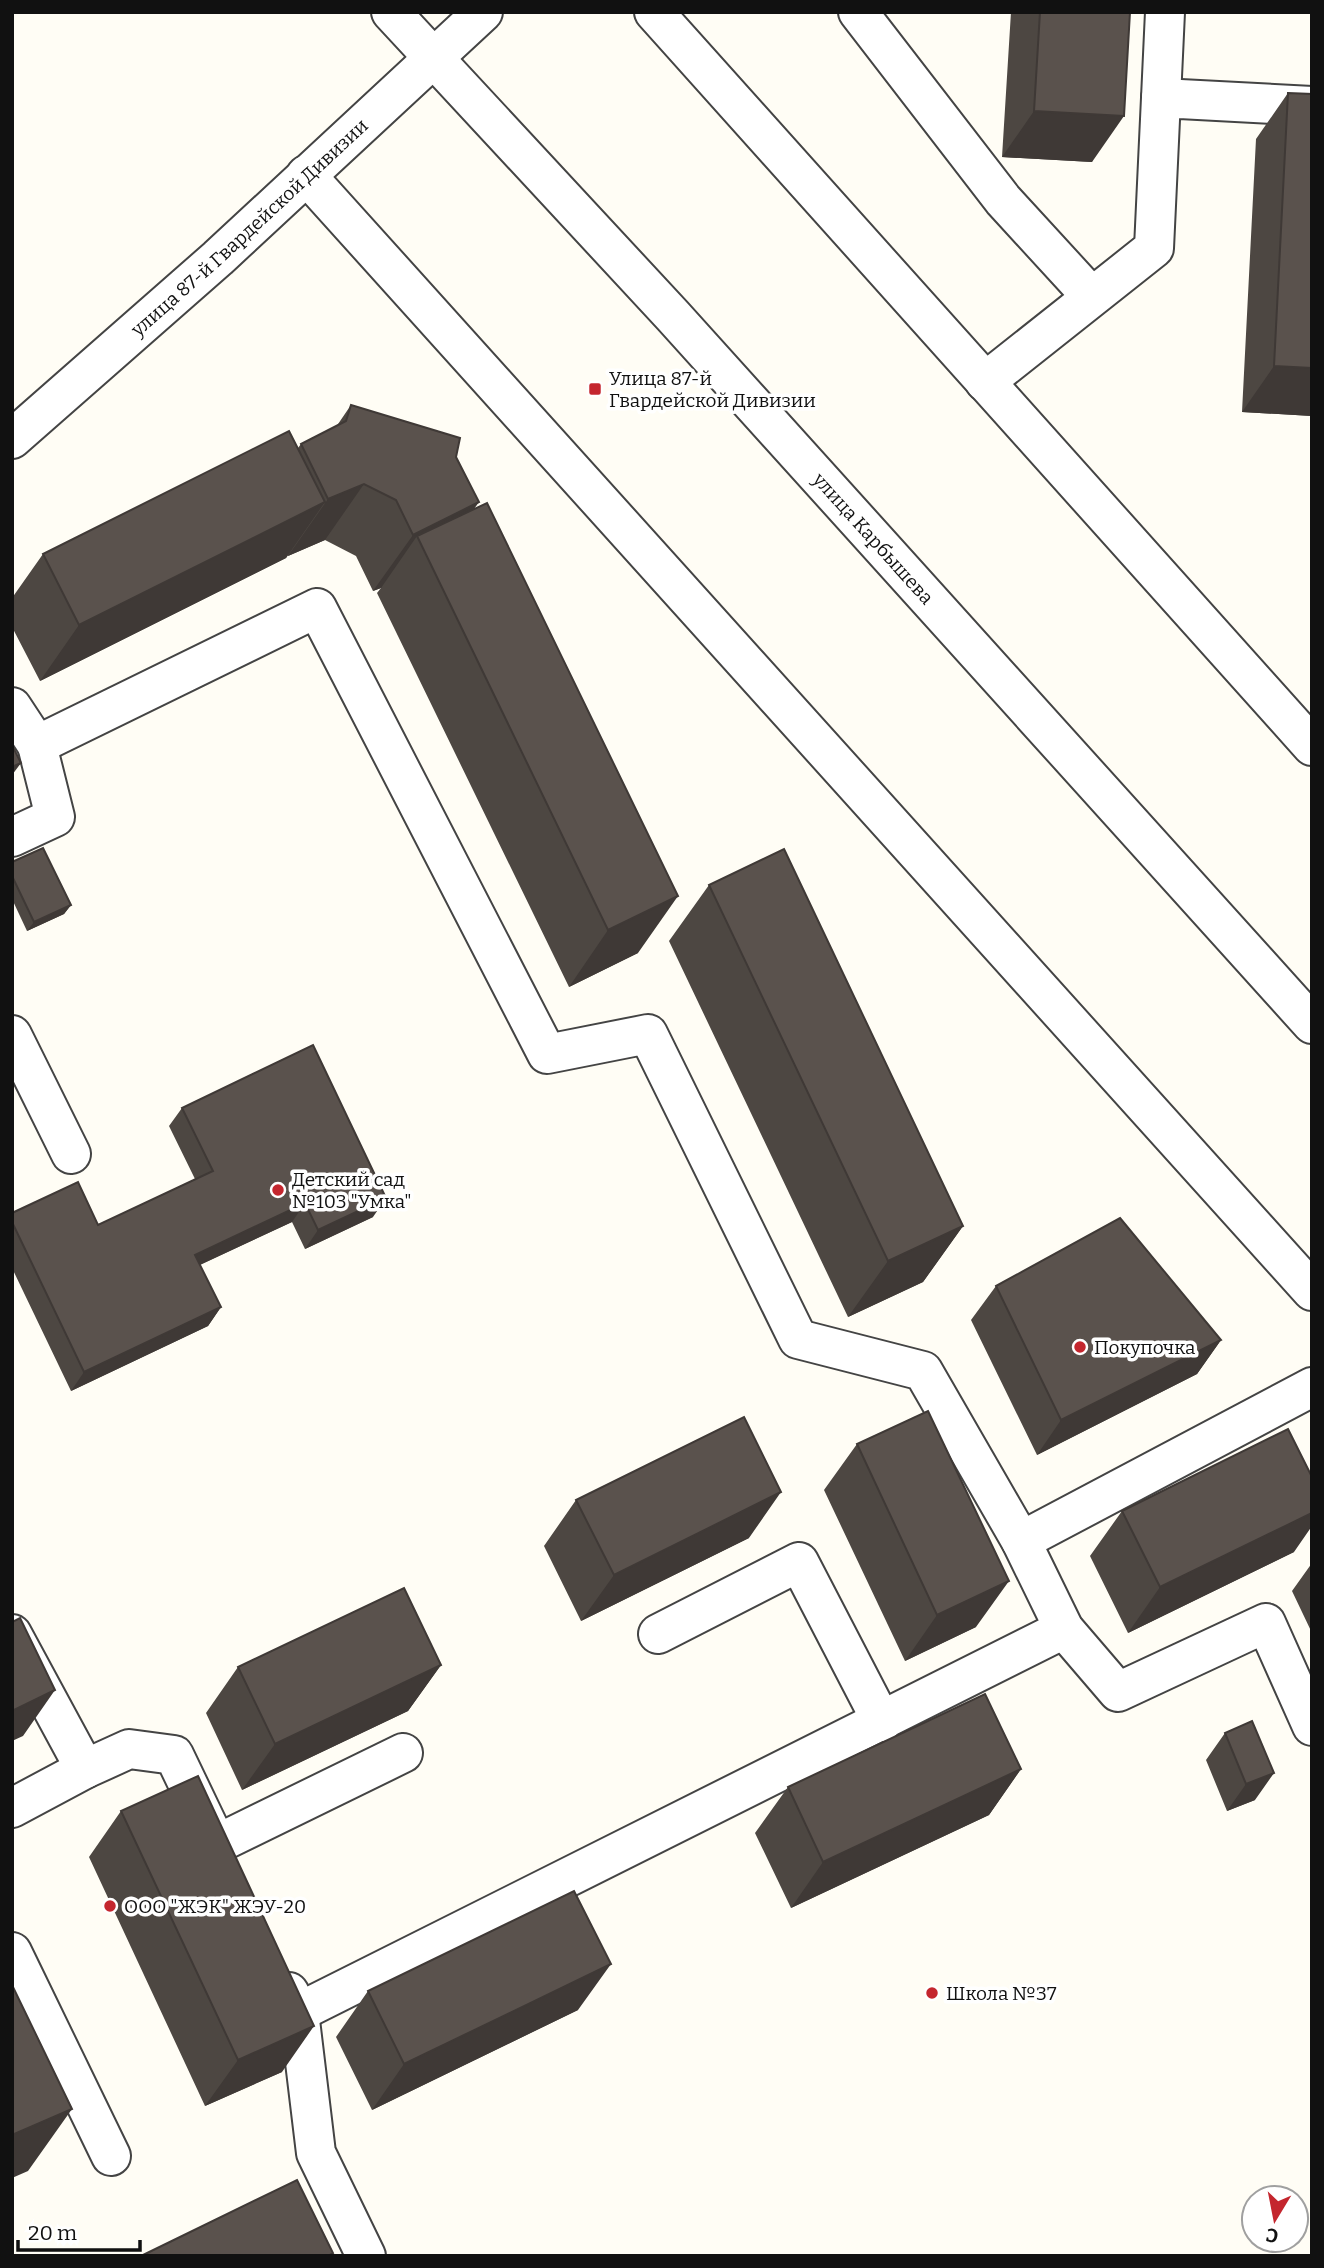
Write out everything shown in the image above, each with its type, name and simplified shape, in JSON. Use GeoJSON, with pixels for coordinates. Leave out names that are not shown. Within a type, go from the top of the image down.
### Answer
{"type":"FeatureCollection","features":[{"type":"Feature","properties":{"kind":"street","name":"улица Карбышева"},"geometry":{"type":"LineString","coordinates":[[391,12],[673,316],[1312,1024]]}},
{"type":"Feature","properties":{"kind":"street","name":"улица 87-й Гвардейской Дивизии"},"geometry":{"type":"LineString","coordinates":[[12,439],[218,257],[483,12]]}},
{"type":"Feature","properties":{"kind":"street"},"geometry":{"type":"LineString","coordinates":[[654,12],[1312,746]]}},
{"type":"Feature","properties":{"kind":"street"},"geometry":{"type":"LineString","coordinates":[[858,12],[1003,200],[1091,296]]}},
{"type":"Feature","properties":{"kind":"street"},"geometry":{"type":"LineString","coordinates":[[985,382],[1154,248],[1165,12]]}},
{"type":"Feature","properties":{"kind":"street"},"geometry":{"type":"LineString","coordinates":[[1161,98],[1312,106]]}},
{"type":"Feature","properties":{"kind":"street"},"geometry":{"type":"LineString","coordinates":[[306,175],[1312,1291]]}},
{"type":"Feature","properties":{"kind":"street"},"geometry":{"type":"LineString","coordinates":[[37,745],[317,608],[547,1054],[648,1034],[798,1339],[923,1371],[1021,1541],[1065,1629],[1118,1692],[1266,1623],[1312,1726]]}},
{"type":"Feature","properties":{"kind":"street"},"geometry":{"type":"LineString","coordinates":[[12,707],[37,745],[55,817],[12,837]]}},
{"type":"Feature","properties":{"kind":"street"},"geometry":{"type":"LineString","coordinates":[[12,1035],[71,1154]]}},
{"type":"Feature","properties":{"kind":"street"},"geometry":{"type":"LineString","coordinates":[[1021,1541],[1312,1387]]}},
{"type":"Feature","properties":{"kind":"street"},"geometry":{"type":"LineString","coordinates":[[657,1634],[799,1562],[882,1722]]}},
{"type":"Feature","properties":{"kind":"street"},"geometry":{"type":"LineString","coordinates":[[299,2012],[1065,1629]]}},
{"type":"Feature","properties":{"kind":"street"},"geometry":{"type":"LineString","coordinates":[[12,1634],[85,1769]]}},
{"type":"Feature","properties":{"kind":"street"},"geometry":{"type":"LineString","coordinates":[[12,1808],[129,1748],[174,1755],[235,1880]]}},
{"type":"Feature","properties":{"kind":"street"},"geometry":{"type":"LineString","coordinates":[[217,1844],[402,1753]]}},
{"type":"Feature","properties":{"kind":"street"},"geometry":{"type":"LineString","coordinates":[[12,1952],[111,2157]]}},
{"type":"Feature","properties":{"kind":"street"},"geometry":{"type":"LineString","coordinates":[[276,1964],[299,2012],[316,2153],[366,2256]]}},
{"type":"Feature","properties":{"kind":"building"},"geometry":{"type":"Polygon","coordinates":[[[1040,12],[1130,12],[1124,116],[1034,111],[1040,12]]]}},
{"type":"Feature","properties":{"kind":"building"},"geometry":{"type":"Polygon","coordinates":[[[1288,93],[1312,94],[1312,368],[1274,366],[1288,93]]]}},
{"type":"Feature","properties":{"kind":"building"},"geometry":{"type":"Polygon","coordinates":[[[351,405],[460,438],[456,457],[479,502],[413,535],[396,500],[364,484],[328,499],[301,444],[346,421],[351,405]]]}},
{"type":"Feature","properties":{"kind":"building"},"geometry":{"type":"Polygon","coordinates":[[[289,431],[325,502],[79,625],[43,554],[289,431]]]}},
{"type":"Feature","properties":{"kind":"building"},"geometry":{"type":"Polygon","coordinates":[[[487,503],[678,896],[608,930],[417,536],[487,503]]]}},
{"type":"Feature","properties":{"kind":"building"},"geometry":{"type":"Polygon","coordinates":[[[12,745],[21,763],[12,767],[12,745]]]}},
{"type":"Feature","properties":{"kind":"building"},"geometry":{"type":"Polygon","coordinates":[[[43,848],[71,905],[34,922],[12,876],[12,862],[43,848]]]}},
{"type":"Feature","properties":{"kind":"building"},"geometry":{"type":"Polygon","coordinates":[[[784,849],[963,1226],[888,1261],[709,885],[784,849]]]}},
{"type":"Feature","properties":{"kind":"building"},"geometry":{"type":"Polygon","coordinates":[[[313,1045],[386,1198],[318,1230],[305,1203],[195,1255],[221,1307],[84,1372],[12,1222],[12,1213],[78,1182],[98,1225],[213,1171],[182,1108],[313,1045]]]}},
{"type":"Feature","properties":{"kind":"building","name":"Покупочка"},"geometry":{"type":"Polygon","coordinates":[[[1120,1218],[1221,1340],[1061,1420],[996,1286],[1120,1218]]]}},
{"type":"Feature","properties":{"kind":"building"},"geometry":{"type":"Polygon","coordinates":[[[928,1411],[1009,1581],[937,1615],[857,1444],[928,1411]]]}},
{"type":"Feature","properties":{"kind":"building"},"geometry":{"type":"Polygon","coordinates":[[[744,1417],[781,1492],[614,1575],[576,1500],[744,1417]]]}},
{"type":"Feature","properties":{"kind":"building"},"geometry":{"type":"Polygon","coordinates":[[[1288,1429],[1312,1477],[1312,1513],[1160,1587],[1122,1511],[1288,1429]]]}},
{"type":"Feature","properties":{"kind":"building"},"geometry":{"type":"Polygon","coordinates":[[[404,1588],[441,1665],[275,1744],[238,1667],[404,1588]]]}},
{"type":"Feature","properties":{"kind":"building"},"geometry":{"type":"Polygon","coordinates":[[[20,1618],[55,1690],[12,1711],[12,1622],[20,1618]]]}},
{"type":"Feature","properties":{"kind":"building"},"geometry":{"type":"Polygon","coordinates":[[[985,1694],[1021,1769],[823,1862],[788,1787],[985,1694]]]}},
{"type":"Feature","properties":{"kind":"building"},"geometry":{"type":"Polygon","coordinates":[[[1252,1721],[1274,1773],[1246,1784],[1225,1733],[1252,1721]]]}},
{"type":"Feature","properties":{"kind":"building"},"geometry":{"type":"Polygon","coordinates":[[[198,1776],[314,2026],[238,2060],[121,1811],[198,1776]]]}},
{"type":"Feature","properties":{"kind":"building"},"geometry":{"type":"Polygon","coordinates":[[[574,1891],[611,1964],[404,2064],[368,1991],[574,1891]]]}},
{"type":"Feature","properties":{"kind":"building"},"geometry":{"type":"Polygon","coordinates":[[[12,1985],[72,2109],[12,2135],[12,1985]]]}},
{"type":"Feature","properties":{"kind":"building"},"geometry":{"type":"Polygon","coordinates":[[[297,2180],[333,2253],[328,2256],[141,2256],[297,2180]]]}},
{"type":"Feature","properties":{"kind":"place","name":"Улица 87-й Гвардейской Дивизии"},"geometry":{"type":"Point","coordinates":[595,389]}},
{"type":"Feature","properties":{"kind":"place","name":"Детский сад №103 \"Умка\""},"geometry":{"type":"Point","coordinates":[278,1190]}},
{"type":"Feature","properties":{"kind":"place","name":"Покупочка"},"geometry":{"type":"Point","coordinates":[1080,1347]}},
{"type":"Feature","properties":{"kind":"place","name":"ООО \"ЖЭК\" ЖЭУ-20"},"geometry":{"type":"Point","coordinates":[110,1906]}},
{"type":"Feature","properties":{"kind":"place","name":"Школа №37"},"geometry":{"type":"Point","coordinates":[932,1993]}}]}
